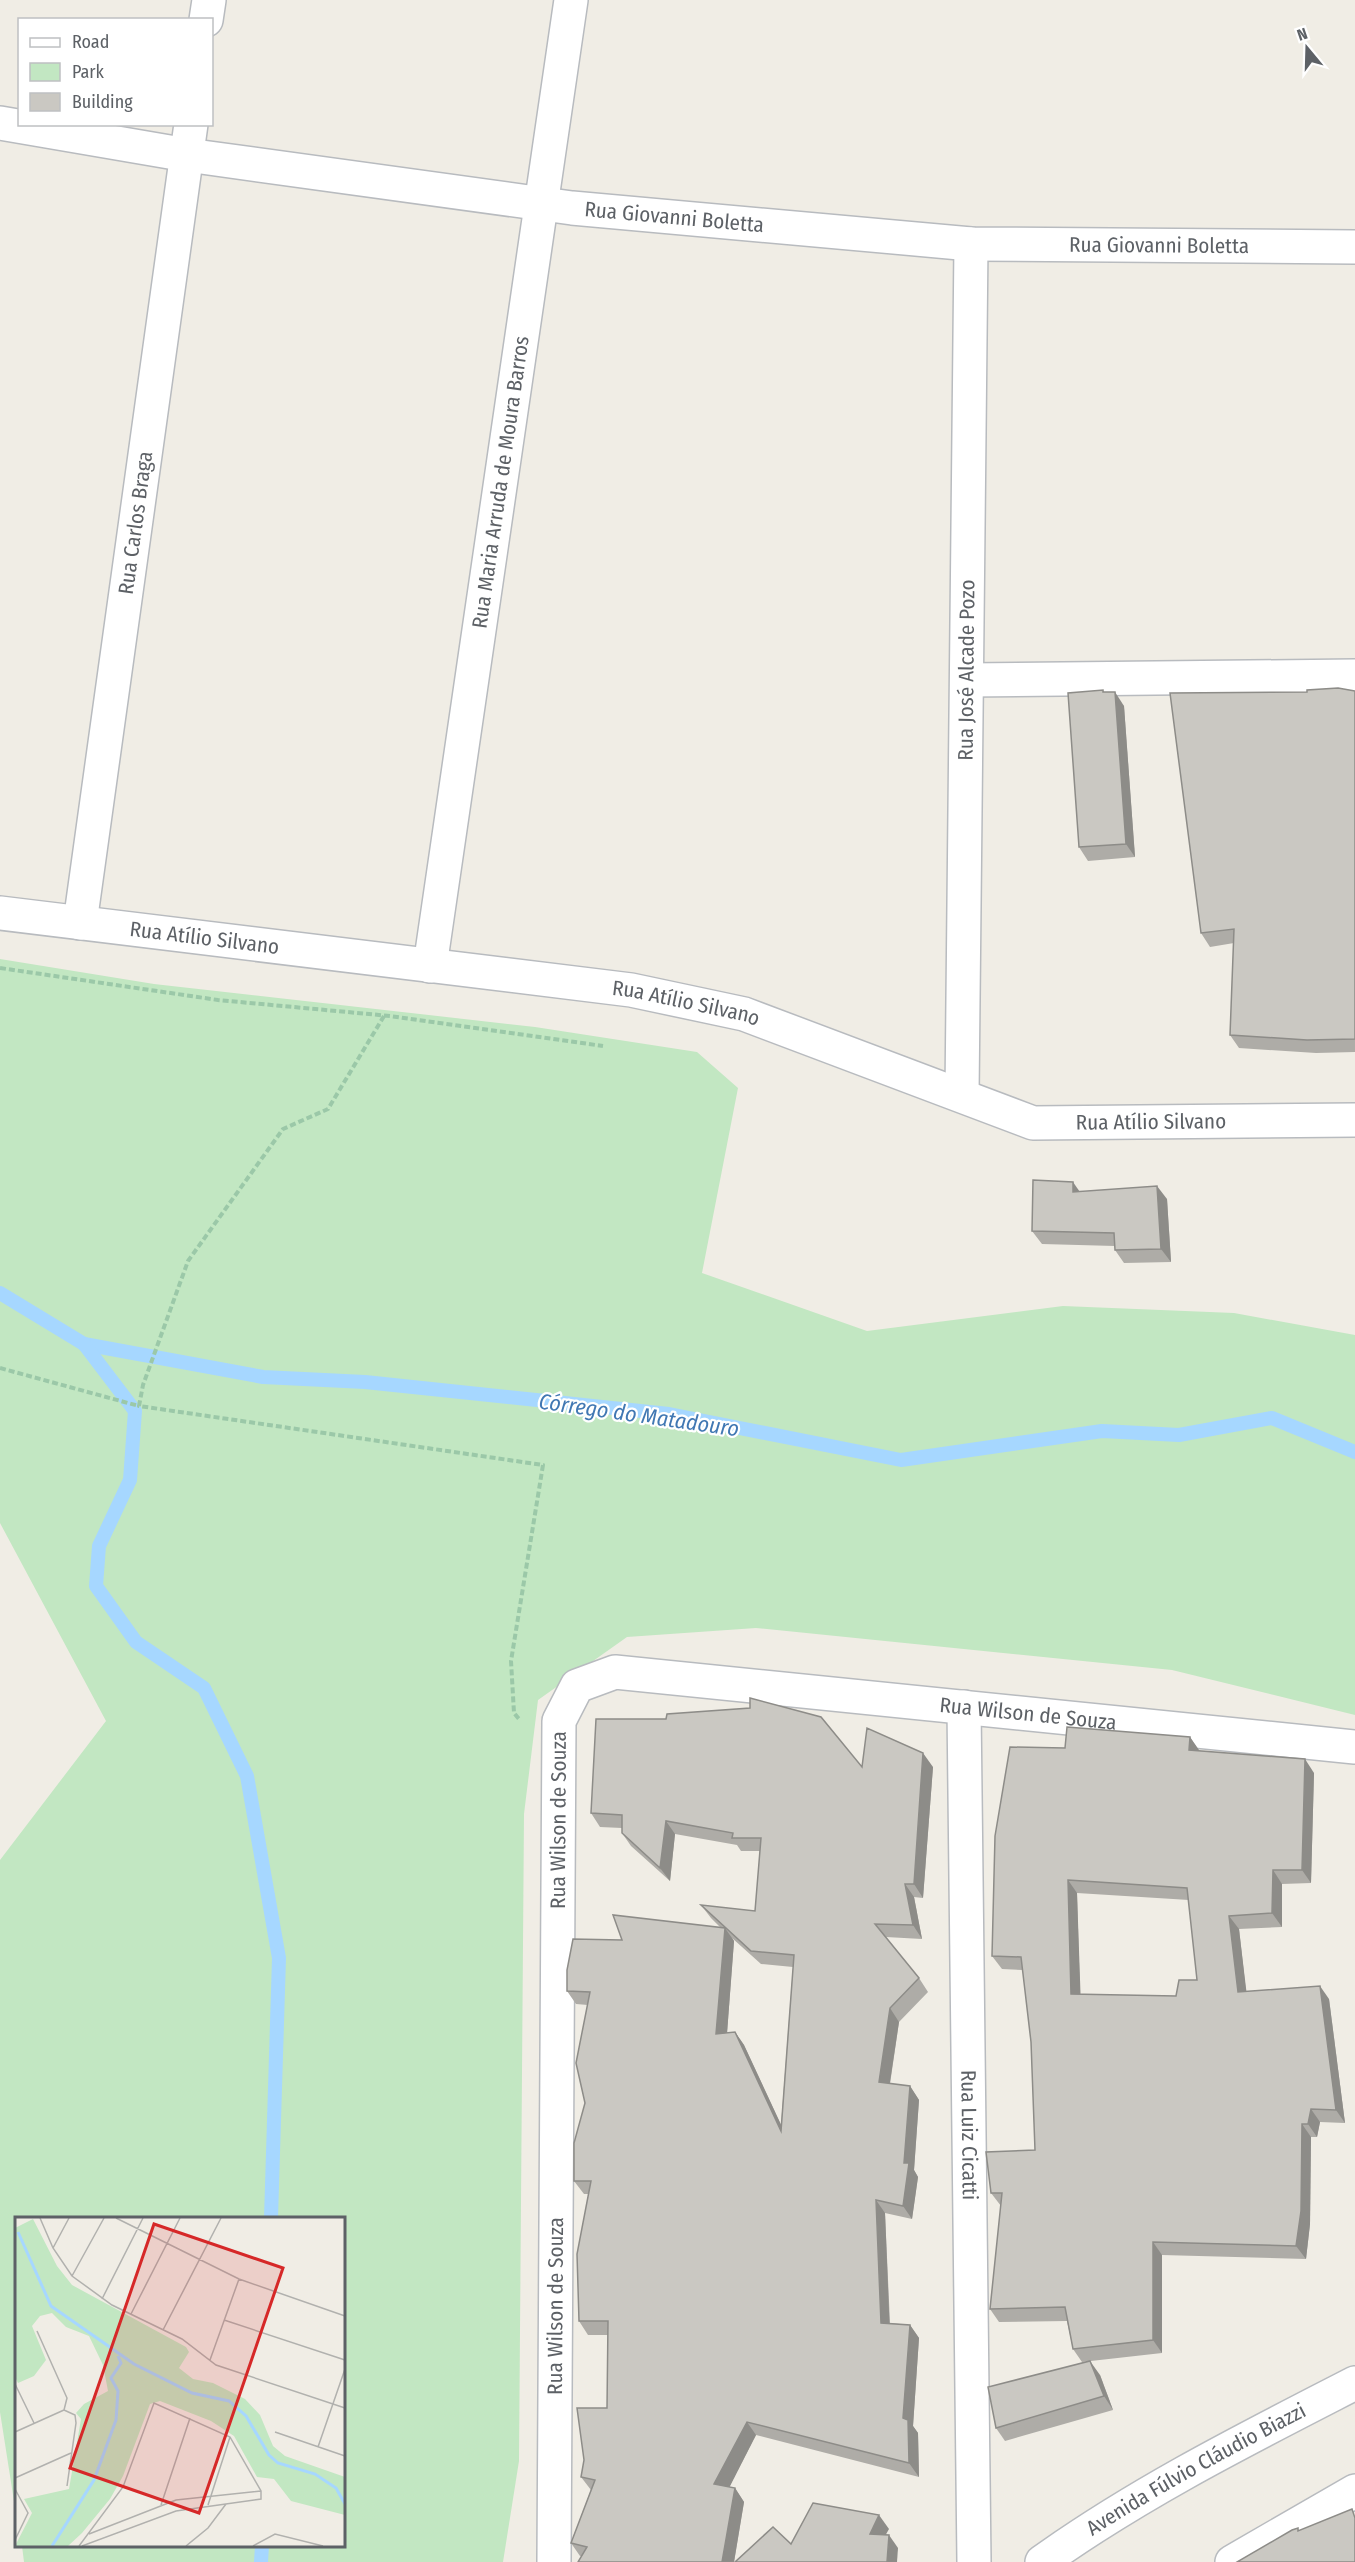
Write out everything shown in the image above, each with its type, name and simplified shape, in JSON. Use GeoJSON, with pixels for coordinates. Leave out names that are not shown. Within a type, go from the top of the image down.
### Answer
{"type":"FeatureCollection","features":[{"type":"Feature","properties":{"kind":"street"},"geometry":{"type":"LineString","coordinates":[[206,18],[209,0]]}},
{"type":"Feature","properties":{"kind":"street","name":"Rua Maria Arruda de Moura Barros"},"geometry":{"type":"LineString","coordinates":[[430,966],[571,0]]}},
{"type":"Feature","properties":{"kind":"street","name":"Rua Giovanni Boletta"},"geometry":{"type":"LineString","coordinates":[[0,123],[18,125]]}},
{"type":"Feature","properties":{"kind":"street","name":"Rua Giovanni Boletta"},"geometry":{"type":"LineString","coordinates":[[33,126],[189,140],[541,205],[971,244],[1355,247]]}},
{"type":"Feature","properties":{"kind":"street","name":"Rua Carlos Braga"},"geometry":{"type":"LineString","coordinates":[[80,923],[189,140]]}},
{"type":"Feature","properties":{"kind":"street","name":"Rua José Alcade Pozo"},"geometry":{"type":"LineString","coordinates":[[962,1094],[971,244]]}},
{"type":"Feature","properties":{"kind":"street"},"geometry":{"type":"LineString","coordinates":[[967,680],[1355,675]]}},
{"type":"Feature","properties":{"kind":"street","name":"Rua Atílio Silvano"},"geometry":{"type":"LineString","coordinates":[[0,913],[631,990],[744,1014],[962,1094],[1033,1123],[1355,1120]]}},
{"type":"Feature","properties":{"kind":"street","name":"Rua Wilson de Souza"},"geometry":{"type":"LineString","coordinates":[[554,2562],[560,1721],[577,1686],[615,1672],[1355,1747]]}},
{"type":"Feature","properties":{"kind":"street","name":"Rua Luiz Cicatti"},"geometry":{"type":"LineString","coordinates":[[964,1707],[974,2562]]}},
{"type":"Feature","properties":{"kind":"street","name":"Avenida Fúlvio Cláudio Biazzi"},"geometry":{"type":"LineString","coordinates":[[1042,2562],[1110,2515],[1230,2447],[1355,2383]]}},
{"type":"Feature","properties":{"kind":"street"},"geometry":{"type":"LineString","coordinates":[[1232,2562],[1355,2491]]}},
{"type":"Feature","properties":{"kind":"path"},"geometry":{"type":"LineString","coordinates":[[0,968],[218,1000],[384,1016],[603,1046]]}},
{"type":"Feature","properties":{"kind":"path"},"geometry":{"type":"LineString","coordinates":[[139,1406],[143,1384],[188,1261],[283,1129],[328,1109],[384,1016]]}},
{"type":"Feature","properties":{"kind":"path"},"geometry":{"type":"LineString","coordinates":[[0,1368],[139,1406],[543,1465],[511,1660],[514,1713],[522,1722]]}},
{"type":"Feature","properties":{"kind":"green space"},"geometry":{"type":"Polygon","coordinates":[[[0,959],[154,984],[535,1027],[697,1052],[738,1088],[702,1273],[867,1331],[1063,1306],[1234,1313],[1355,1335],[1355,1715],[1172,1670],[756,1628],[627,1637],[538,1700],[524,1814],[519,2461],[503,2562],[24,2562],[22,2547],[345,2547],[345,2217],[15,2217],[15,2508],[0,2412],[0,1860],[106,1721],[0,1523],[0,959]]]}},
{"type":"Feature","properties":{"kind":"building"},"geometry":{"type":"Polygon","coordinates":[[[1338,688],[1355,691],[1355,1039],[1307,1040],[1230,1035],[1234,929],[1201,933],[1170,693],[1307,692],[1307,690],[1338,688]]]}},
{"type":"Feature","properties":{"kind":"building"},"geometry":{"type":"Polygon","coordinates":[[[1103,690],[1103,692],[1115,692],[1126,844],[1079,847],[1068,693],[1103,690]]]}},
{"type":"Feature","properties":{"kind":"building"},"geometry":{"type":"Polygon","coordinates":[[[1033,1180],[1073,1182],[1073,1192],[1157,1186],[1161,1249],[1115,1250],[1114,1233],[1032,1231],[1033,1180]]]}},
{"type":"Feature","properties":{"kind":"building"},"geometry":{"type":"Polygon","coordinates":[[[750,1698],[821,1717],[862,1767],[867,1728],[923,1753],[914,1884],[905,1884],[913,1925],[875,1924],[919,1978],[890,2008],[879,2082],[910,2086],[904,2163],[909,2163],[903,2206],[876,2200],[881,2323],[910,2325],[903,2418],[908,2420],[909,2463],[747,2422],[714,2484],[735,2488],[722,2562],[578,2562],[587,2547],[571,2543],[595,2480],[581,2477],[584,2460],[577,2408],[607,2408],[608,2321],[579,2321],[577,2254],[591,2181],[574,2181],[574,2143],[585,2103],[576,2063],[590,1992],[567,1991],[567,1970],[573,1939],[622,1940],[613,1915],[725,1928],[716,2034],[735,2032],[781,2131],[794,1955],[751,1951],[701,1905],[755,1911],[761,1838],[732,1838],[733,1833],[666,1821],[660,1868],[622,1833],[622,1815],[591,1813],[596,1719],[666,1719],[667,1714],[750,1708],[750,1698]]]}},
{"type":"Feature","properties":{"kind":"building"},"geometry":{"type":"Polygon","coordinates":[[[1067,1727],[1190,1737],[1189,1750],[1305,1759],[1302,1870],[1273,1870],[1272,1913],[1229,1916],[1238,1992],[1320,1986],[1336,2110],[1311,2109],[1308,2124],[1302,2124],[1301,2211],[1296,2246],[1153,2242],[1153,2340],[1073,2349],[1065,2307],[990,2309],[1002,2193],[991,2193],[986,2152],[1035,2150],[1031,2042],[1021,1957],[992,1956],[995,1836],[1010,1747],[1065,1748],[1067,1727]],[[1068,1880],[1071,1994],[1176,1996],[1179,1980],[1197,1980],[1187,1888],[1068,1880]]]}},
{"type":"Feature","properties":{"kind":"building"},"geometry":{"type":"Polygon","coordinates":[[[1090,2361],[1104,2396],[996,2428],[988,2387],[1090,2361]]]}},
{"type":"Feature","properties":{"kind":"building"},"geometry":{"type":"Polygon","coordinates":[[[813,2503],[879,2515],[870,2534],[889,2535],[887,2562],[735,2562],[773,2527],[791,2544],[813,2503]]]}},
{"type":"Feature","properties":{"kind":"building"},"geometry":{"type":"Polygon","coordinates":[[[1352,2509],[1355,2518],[1355,2562],[1237,2562],[1292,2530],[1298,2528],[1298,2531],[1352,2509]]]}},
{"type":"Feature","properties":{"kind":"waterway","name":"Córrego do Matadouro"},"geometry":{"type":"LineString","coordinates":[[0,1293],[84,1344],[263,1377],[365,1382],[669,1414],[901,1460],[1102,1431],[1179,1435],[1272,1418],[1355,1452]]}},
{"type":"Feature","properties":{"kind":"waterway"},"geometry":{"type":"LineString","coordinates":[[84,1344],[135,1411],[130,1480],[99,1546],[96,1586],[136,1642],[204,1688],[247,1776],[279,1958],[271,2217]]}},
{"type":"Feature","properties":{"kind":"waterway"},"geometry":{"type":"LineString","coordinates":[[261,2562],[262,2547]]}}]}
